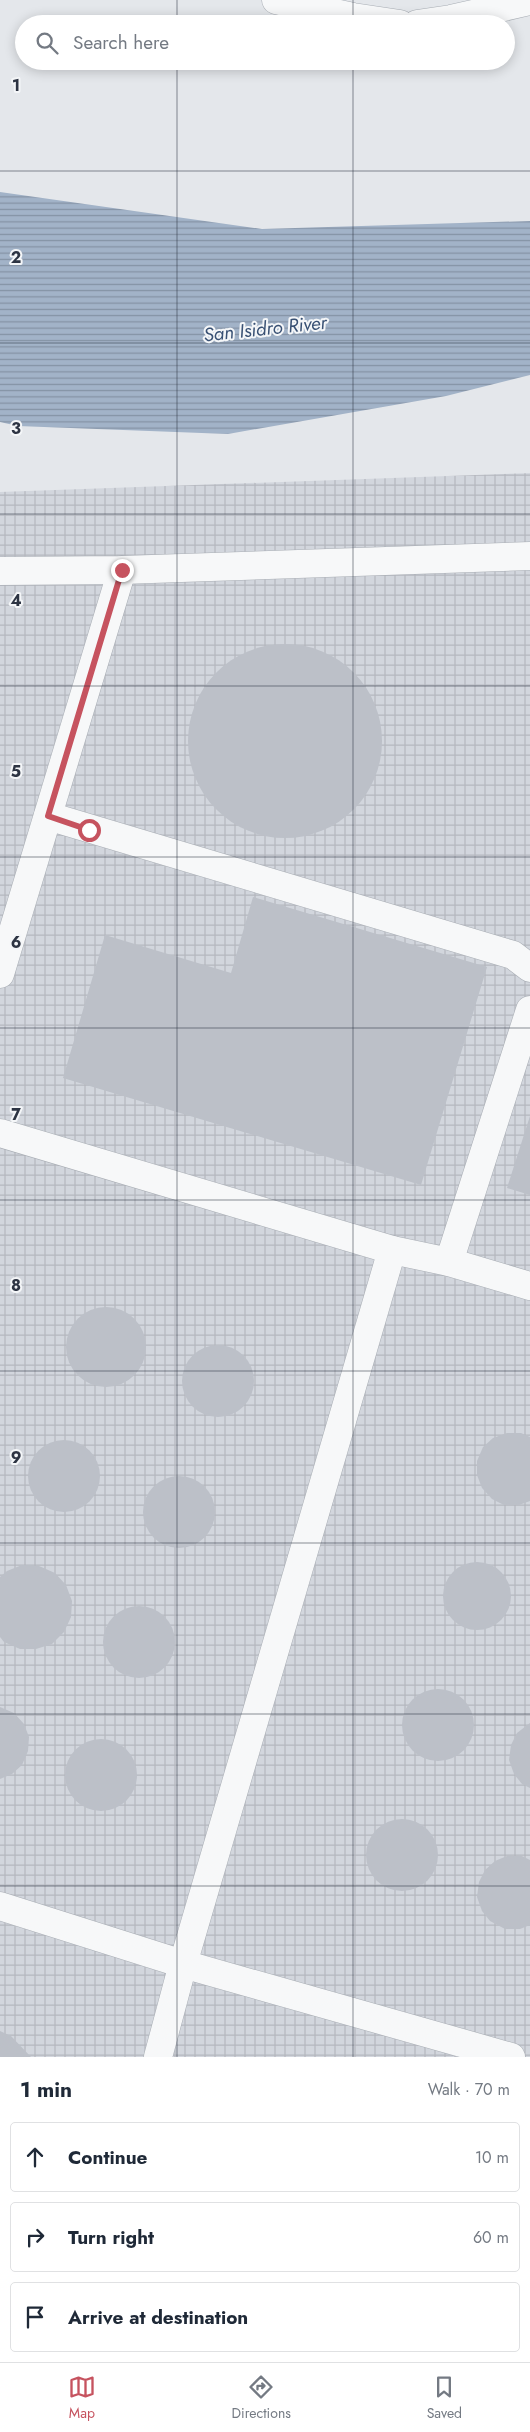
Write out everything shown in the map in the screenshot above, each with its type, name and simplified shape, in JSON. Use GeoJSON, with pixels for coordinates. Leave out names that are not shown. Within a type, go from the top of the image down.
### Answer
{"type":"FeatureCollection","features":[{"type":"Feature","properties":{"kind":"lane"},"geometry":{"type":"LineString","coordinates":[[276,0],[344,15]]}},
{"type":"Feature","properties":{"kind":"lane"},"geometry":{"type":"LineString","coordinates":[[473,15],[530,1]]}},
{"type":"Feature","properties":{"kind":"lane"},"geometry":{"type":"LineString","coordinates":[[0,571],[122,570],[530,556]]}},
{"type":"Feature","properties":{"kind":"lane"},"geometry":{"type":"LineString","coordinates":[[0,974],[122,570]]}},
{"type":"Feature","properties":{"kind":"lane"},"geometry":{"type":"LineString","coordinates":[[48,816],[513,955],[530,968]]}},
{"type":"Feature","properties":{"kind":"lane"},"geometry":{"type":"LineString","coordinates":[[449,1262],[530,1010]]}},
{"type":"Feature","properties":{"kind":"lane"},"geometry":{"type":"LineString","coordinates":[[1,1137],[392,1250],[449,1262],[530,1286]]}},
{"type":"Feature","properties":{"kind":"lane"},"geometry":{"type":"LineString","coordinates":[[158,2057],[183,1964],[392,1250]]}},
{"type":"Feature","properties":{"kind":"lane"},"geometry":{"type":"LineString","coordinates":[[0,1906],[183,1964],[510,2057]]}},
{"type":"Feature","properties":{"kind":"shaded area"},"geometry":{"type":"Polygon","coordinates":[[[530,473],[530,2057],[0,2057],[0,492],[530,473]]]}},
{"type":"Feature","properties":{"kind":"water","name":"San Isidro River"},"geometry":{"type":"Polygon","coordinates":[[[0,192],[262,229],[530,221],[530,375],[446,396],[228,434],[18,426],[0,422],[0,192]]]}},
{"type":"Feature","properties":{"kind":"building"},"geometry":{"type":"Polygon","coordinates":[[[285,644],[304,646],[322,651],[339,660],[354,672],[366,687],[375,704],[380,722],[382,741],[380,760],[375,778],[366,795],[354,810],[339,822],[322,831],[304,836],[285,838],[266,836],[248,831],[231,822],[216,810],[204,795],[195,778],[190,760],[188,741],[190,722],[195,704],[204,687],[216,672],[231,660],[248,651],[266,646],[285,644]]]}},
{"type":"Feature","properties":{"kind":"building"},"geometry":{"type":"Polygon","coordinates":[[[253,897],[487,967],[421,1185],[63,1078],[105,935],[231,973],[253,897]]]}},
{"type":"Feature","properties":{"kind":"building"},"geometry":{"type":"Polygon","coordinates":[[[530,1116],[530,1195],[507,1188],[530,1116]]]}},
{"type":"Feature","properties":{"kind":"building"},"geometry":{"type":"Polygon","coordinates":[[[106,1307],[121,1310],[134,1319],[143,1332],[146,1347],[143,1362],[134,1375],[121,1384],[106,1387],[91,1384],[78,1375],[69,1362],[66,1347],[69,1332],[78,1319],[91,1310],[106,1307]]]}},
{"type":"Feature","properties":{"kind":"building"},"geometry":{"type":"Polygon","coordinates":[[[225,1345],[244,1355],[252,1367],[254,1381],[252,1395],[244,1407],[232,1415],[211,1417],[192,1407],[184,1395],[182,1374],[192,1355],[204,1347],[225,1345]]]}},
{"type":"Feature","properties":{"kind":"building"},"geometry":{"type":"Polygon","coordinates":[[[507,1433],[521,1433],[530,1437],[530,1501],[519,1505],[504,1505],[492,1499],[482,1488],[477,1475],[477,1461],[483,1447],[493,1438],[507,1433]]]}},
{"type":"Feature","properties":{"kind":"building"},"geometry":{"type":"Polygon","coordinates":[[[57,1440],[71,1440],[90,1450],[100,1469],[100,1483],[90,1502],[71,1512],[57,1512],[38,1502],[28,1483],[28,1469],[38,1450],[57,1440]]]}},
{"type":"Feature","properties":{"kind":"building"},"geometry":{"type":"Polygon","coordinates":[[[186,1476],[205,1486],[213,1498],[215,1512],[213,1526],[205,1538],[193,1546],[172,1548],[153,1538],[145,1526],[143,1505],[153,1486],[165,1478],[186,1476]]]}},
{"type":"Feature","properties":{"kind":"building"},"geometry":{"type":"Polygon","coordinates":[[[477,1562],[490,1565],[501,1572],[508,1583],[511,1596],[508,1609],[501,1620],[490,1627],[477,1630],[464,1627],[453,1620],[446,1609],[443,1596],[446,1583],[453,1572],[464,1565],[477,1562]]]}},
{"type":"Feature","properties":{"kind":"building"},"geometry":{"type":"Polygon","coordinates":[[[22,1565],[39,1566],[55,1573],[66,1585],[72,1601],[71,1617],[64,1632],[52,1644],[36,1649],[20,1649],[4,1642],[0,1637],[0,1577],[7,1571],[22,1565]]]}},
{"type":"Feature","properties":{"kind":"building"},"geometry":{"type":"Polygon","coordinates":[[[146,1606],[165,1616],[173,1628],[175,1642],[173,1656],[165,1668],[153,1676],[132,1678],[113,1668],[105,1656],[103,1635],[113,1616],[125,1608],[146,1606]]]}},
{"type":"Feature","properties":{"kind":"building"},"geometry":{"type":"Polygon","coordinates":[[[431,1689],[445,1689],[464,1699],[474,1718],[474,1732],[464,1751],[445,1761],[431,1761],[412,1751],[402,1732],[402,1718],[412,1699],[431,1689]]]}},
{"type":"Feature","properties":{"kind":"building"},"geometry":{"type":"Polygon","coordinates":[[[0,1707],[14,1713],[24,1724],[29,1737],[28,1751],[22,1765],[12,1774],[0,1779],[0,1707]]]}},
{"type":"Feature","properties":{"kind":"building"},"geometry":{"type":"Polygon","coordinates":[[[530,1723],[530,1788],[522,1784],[514,1774],[509,1760],[511,1745],[517,1733],[530,1723]]]}},
{"type":"Feature","properties":{"kind":"building"},"geometry":{"type":"Polygon","coordinates":[[[108,1739],[127,1749],[135,1761],[137,1775],[135,1789],[127,1801],[115,1809],[94,1811],[75,1801],[67,1789],[65,1768],[75,1749],[87,1741],[108,1739]]]}},
{"type":"Feature","properties":{"kind":"building"},"geometry":{"type":"Polygon","coordinates":[[[395,1819],[409,1819],[428,1829],[438,1848],[438,1862],[428,1881],[409,1891],[395,1891],[376,1881],[366,1862],[366,1848],[376,1829],[395,1819]]]}},
{"type":"Feature","properties":{"kind":"building"},"geometry":{"type":"Polygon","coordinates":[[[507,1856],[522,1856],[530,1860],[530,1925],[520,1929],[505,1929],[490,1921],[482,1911],[477,1897],[479,1882],[485,1870],[495,1861],[507,1856]]]}},
{"type":"Feature","properties":{"kind":"building"},"geometry":{"type":"Polygon","coordinates":[[[0,2031],[11,2036],[31,2057],[0,2057],[0,2031]]]}},
{"type":"Feature","properties":{"kind":"route"},"geometry":{"type":"LineString","coordinates":[[89,830],[48,816],[122,570]]}}]}
